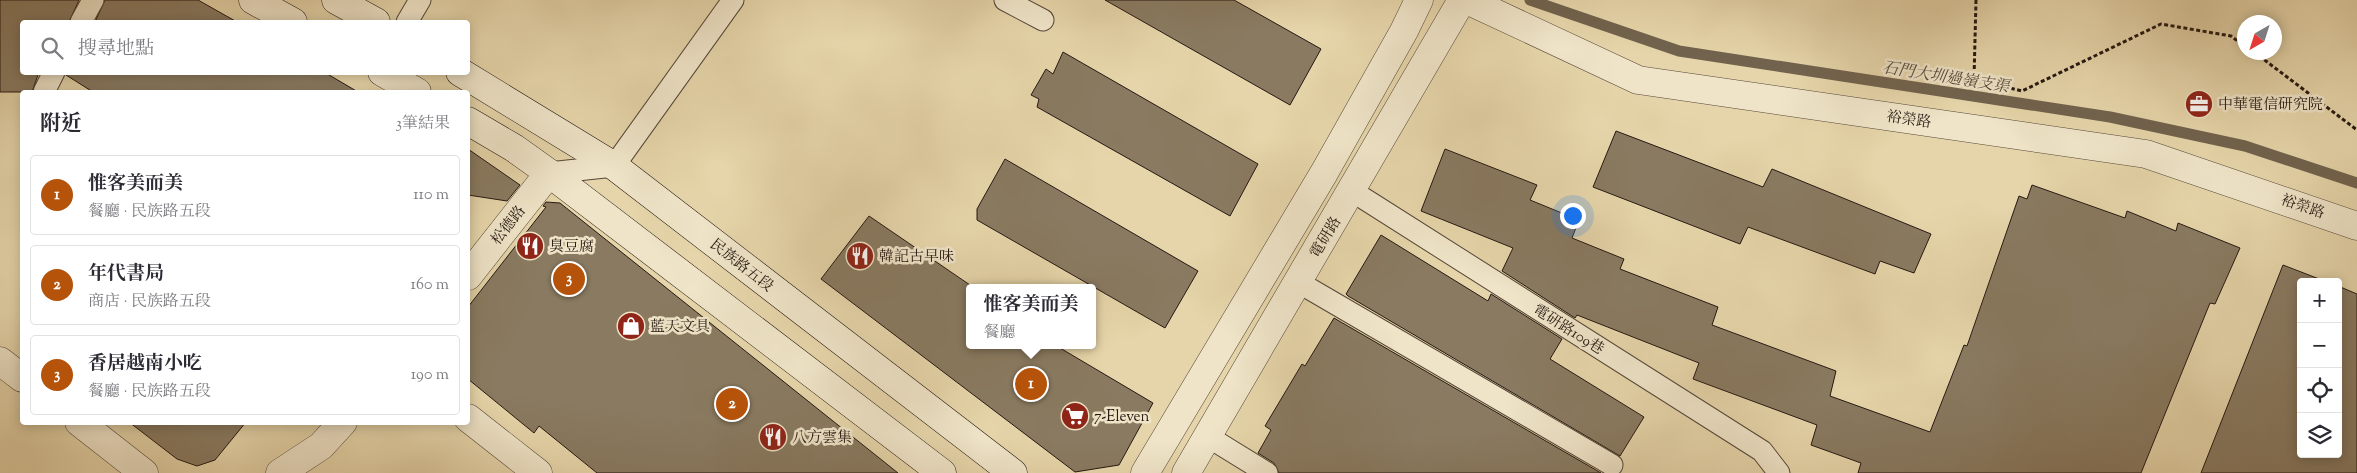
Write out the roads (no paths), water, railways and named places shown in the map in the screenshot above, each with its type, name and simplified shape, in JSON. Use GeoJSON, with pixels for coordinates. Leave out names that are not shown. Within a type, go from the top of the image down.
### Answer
{"type":"FeatureCollection","features":[{"type":"Feature","properties":{"kind":"street"},"geometry":{"type":"LineString","coordinates":[[253,0],[289,20]]}},
{"type":"Feature","properties":{"kind":"street"},"geometry":{"type":"LineString","coordinates":[[336,0],[372,20]]}},
{"type":"Feature","properties":{"kind":"street"},"geometry":{"type":"LineString","coordinates":[[1145,473],[1324,173],[1404,31],[1419,0]]}},
{"type":"Feature","properties":{"kind":"street","name":"電研路"},"geometry":{"type":"LineString","coordinates":[[1186,473],[1462,0]]}},
{"type":"Feature","properties":{"kind":"street","name":"裕榮路"},"geometry":{"type":"LineString","coordinates":[[1467,0],[1638,80],[2146,154],[2357,226]]}},
{"type":"Feature","properties":{"kind":"street"},"geometry":{"type":"LineString","coordinates":[[387,75],[414,90]]}},
{"type":"Feature","properties":{"kind":"street","name":"民族路五段"},"geometry":{"type":"LineString","coordinates":[[465,75],[614,166],[1013,473]]}},
{"type":"Feature","properties":{"kind":"street"},"geometry":{"type":"LineString","coordinates":[[470,122],[514,148],[549,174],[942,473]]}},
{"type":"Feature","properties":{"kind":"street","name":"松德路"},"geometry":{"type":"LineString","coordinates":[[470,273],[549,174]]}},
{"type":"Feature","properties":{"kind":"street"},"geometry":{"type":"LineString","coordinates":[[0,361],[20,376]]}},
{"type":"Feature","properties":{"kind":"street"},"geometry":{"type":"LineString","coordinates":[[470,420],[538,473]]}},
{"type":"Feature","properties":{"kind":"street"},"geometry":{"type":"LineString","coordinates":[[83,425],[144,473]]}},
{"type":"Feature","properties":{"kind":"street"},"geometry":{"type":"LineString","coordinates":[[280,473],[321,446],[340,425]]}},
{"type":"Feature","properties":{"kind":"lane"},"geometry":{"type":"LineString","coordinates":[[82,20],[93,0]]}},
{"type":"Feature","properties":{"kind":"lane"},"geometry":{"type":"LineString","coordinates":[[408,20],[420,0]]}},
{"type":"Feature","properties":{"kind":"lane"},"geometry":{"type":"LineString","coordinates":[[549,174],[614,166],[733,0]]}},
{"type":"Feature","properties":{"kind":"lane"},"geometry":{"type":"LineString","coordinates":[[1005,0],[1043,20]]}},
{"type":"Feature","properties":{"kind":"lane"},"geometry":{"type":"LineString","coordinates":[[45,90],[52,75]]}},
{"type":"Feature","properties":{"kind":"lane","name":"電研路109巷"},"geometry":{"type":"LineString","coordinates":[[1352,191],[1762,451],[1778,473]]}},
{"type":"Feature","properties":{"kind":"lane"},"geometry":{"type":"LineString","coordinates":[[1298,282],[1612,464]]}},
{"type":"Feature","properties":{"kind":"lane"},"geometry":{"type":"LineString","coordinates":[[1207,436],[1267,473]]}},
{"type":"Feature","properties":{"kind":"waterway","name":"石門大圳過嶺支渠"},"geometry":{"type":"LineString","coordinates":[[1530,0],[1679,51],[2110,117],[2245,146],[2357,183]]}},
{"type":"Feature","properties":{"kind":"place","name":"中華電信研究院"},"geometry":{"type":"Point","coordinates":[2199,104]}},
{"type":"Feature","properties":{"kind":"place","name":"臭豆腐"},"geometry":{"type":"Point","coordinates":[530,246]}},
{"type":"Feature","properties":{"kind":"place","name":"韓記古早味"},"geometry":{"type":"Point","coordinates":[860,256]}},
{"type":"Feature","properties":{"kind":"place","name":"香居越南小吃"},"geometry":{"type":"Point","coordinates":[569,279]}},
{"type":"Feature","properties":{"kind":"place","name":"藍天文具"},"geometry":{"type":"Point","coordinates":[631,326]}},
{"type":"Feature","properties":{"kind":"place","name":"惟客美而美"},"geometry":{"type":"Point","coordinates":[1031,384]}},
{"type":"Feature","properties":{"kind":"place","name":"年代書局"},"geometry":{"type":"Point","coordinates":[732,404]}},
{"type":"Feature","properties":{"kind":"place","name":"7-Eleven"},"geometry":{"type":"Point","coordinates":[1075,416]}},
{"type":"Feature","properties":{"kind":"place","name":"八方雲集"},"geometry":{"type":"Point","coordinates":[773,437]}}]}
